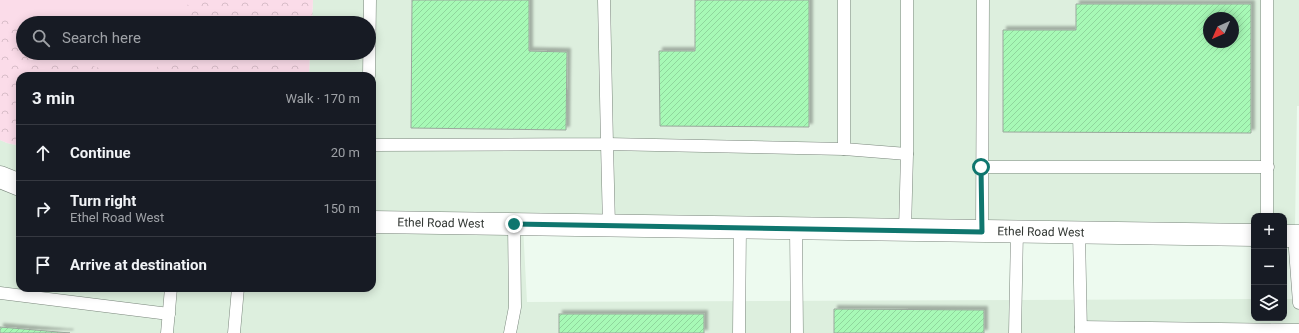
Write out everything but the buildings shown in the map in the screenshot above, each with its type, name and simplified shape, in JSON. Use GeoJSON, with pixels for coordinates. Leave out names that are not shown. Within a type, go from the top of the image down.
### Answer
{"type":"FeatureCollection","features":[{"type":"Feature","properties":{"kind":"street"},"geometry":{"type":"LineString","coordinates":[[0,177],[16,183]]}},
{"type":"Feature","properties":{"kind":"street","name":"Ethel Road West"},"geometry":{"type":"LineString","coordinates":[[376,222],[1251,235]]}},
{"type":"Feature","properties":{"kind":"lane"},"geometry":{"type":"LineString","coordinates":[[370,0],[370,16]]}},
{"type":"Feature","properties":{"kind":"lane"},"geometry":{"type":"LineString","coordinates":[[604,0],[609,226]]}},
{"type":"Feature","properties":{"kind":"lane"},"geometry":{"type":"LineString","coordinates":[[844,0],[844,149]]}},
{"type":"Feature","properties":{"kind":"lane"},"geometry":{"type":"LineString","coordinates":[[905,230],[907,154],[907,0]]}},
{"type":"Feature","properties":{"kind":"lane"},"geometry":{"type":"LineString","coordinates":[[982,232],[981,167],[983,0]]}},
{"type":"Feature","properties":{"kind":"lane"},"geometry":{"type":"LineString","coordinates":[[1267,0],[1267,213]]}},
{"type":"Feature","properties":{"kind":"lane"},"geometry":{"type":"LineString","coordinates":[[369,60],[369,72]]}},
{"type":"Feature","properties":{"kind":"lane"},"geometry":{"type":"LineString","coordinates":[[376,145],[607,144],[844,149],[907,154]]}},
{"type":"Feature","properties":{"kind":"lane"},"geometry":{"type":"LineString","coordinates":[[981,167],[1268,167]]}},
{"type":"Feature","properties":{"kind":"lane"},"geometry":{"type":"LineString","coordinates":[[510,333],[515,307],[514,224]]}},
{"type":"Feature","properties":{"kind":"lane"},"geometry":{"type":"LineString","coordinates":[[739,333],[740,228]]}},
{"type":"Feature","properties":{"kind":"lane"},"geometry":{"type":"LineString","coordinates":[[796,229],[797,333]]}},
{"type":"Feature","properties":{"kind":"lane"},"geometry":{"type":"LineString","coordinates":[[1015,333],[1017,232]]}},
{"type":"Feature","properties":{"kind":"lane"},"geometry":{"type":"LineString","coordinates":[[1079,233],[1081,330],[1299,330]]}},
{"type":"Feature","properties":{"kind":"lane"},"geometry":{"type":"LineString","coordinates":[[1292,236],[1299,303]]}},
{"type":"Feature","properties":{"kind":"lane"},"geometry":{"type":"LineString","coordinates":[[167,333],[171,292]]}},
{"type":"Feature","properties":{"kind":"lane"},"geometry":{"type":"LineString","coordinates":[[234,333],[238,292]]}},
{"type":"Feature","properties":{"kind":"lane"},"geometry":{"type":"LineString","coordinates":[[0,293],[169,314]]}},
{"type":"Feature","properties":{"kind":"shaded area"},"geometry":{"type":"Polygon","coordinates":[[[313,0],[1299,0],[1299,106],[1297,106],[1295,228],[1287,228],[1287,213],[1251,213],[1251,228],[523,226],[527,302],[1251,299],[1251,321],[1287,321],[1287,299],[1299,299],[1299,333],[0,333],[0,140],[16,145],[16,292],[376,292],[376,72],[309,72],[310,60],[376,60],[376,16],[312,16],[313,0]]]}},
{"type":"Feature","properties":{"kind":"green space"},"geometry":{"type":"Polygon","coordinates":[[[0,0],[313,0],[312,16],[16,16],[16,60],[310,60],[309,72],[16,72],[16,145],[0,140],[0,0]]]}},
{"type":"Feature","properties":{"kind":"green space"},"geometry":{"type":"Polygon","coordinates":[[[0,0],[190,0],[182,16],[16,16],[16,23],[0,8],[0,0]]]}},
{"type":"Feature","properties":{"kind":"green space"},"geometry":{"type":"Polygon","coordinates":[[[77,60],[161,60],[155,72],[113,72],[82,63],[77,60]]]}},
{"type":"Feature","properties":{"kind":"route"},"geometry":{"type":"LineString","coordinates":[[514,224],[982,232],[981,167]]}}]}
